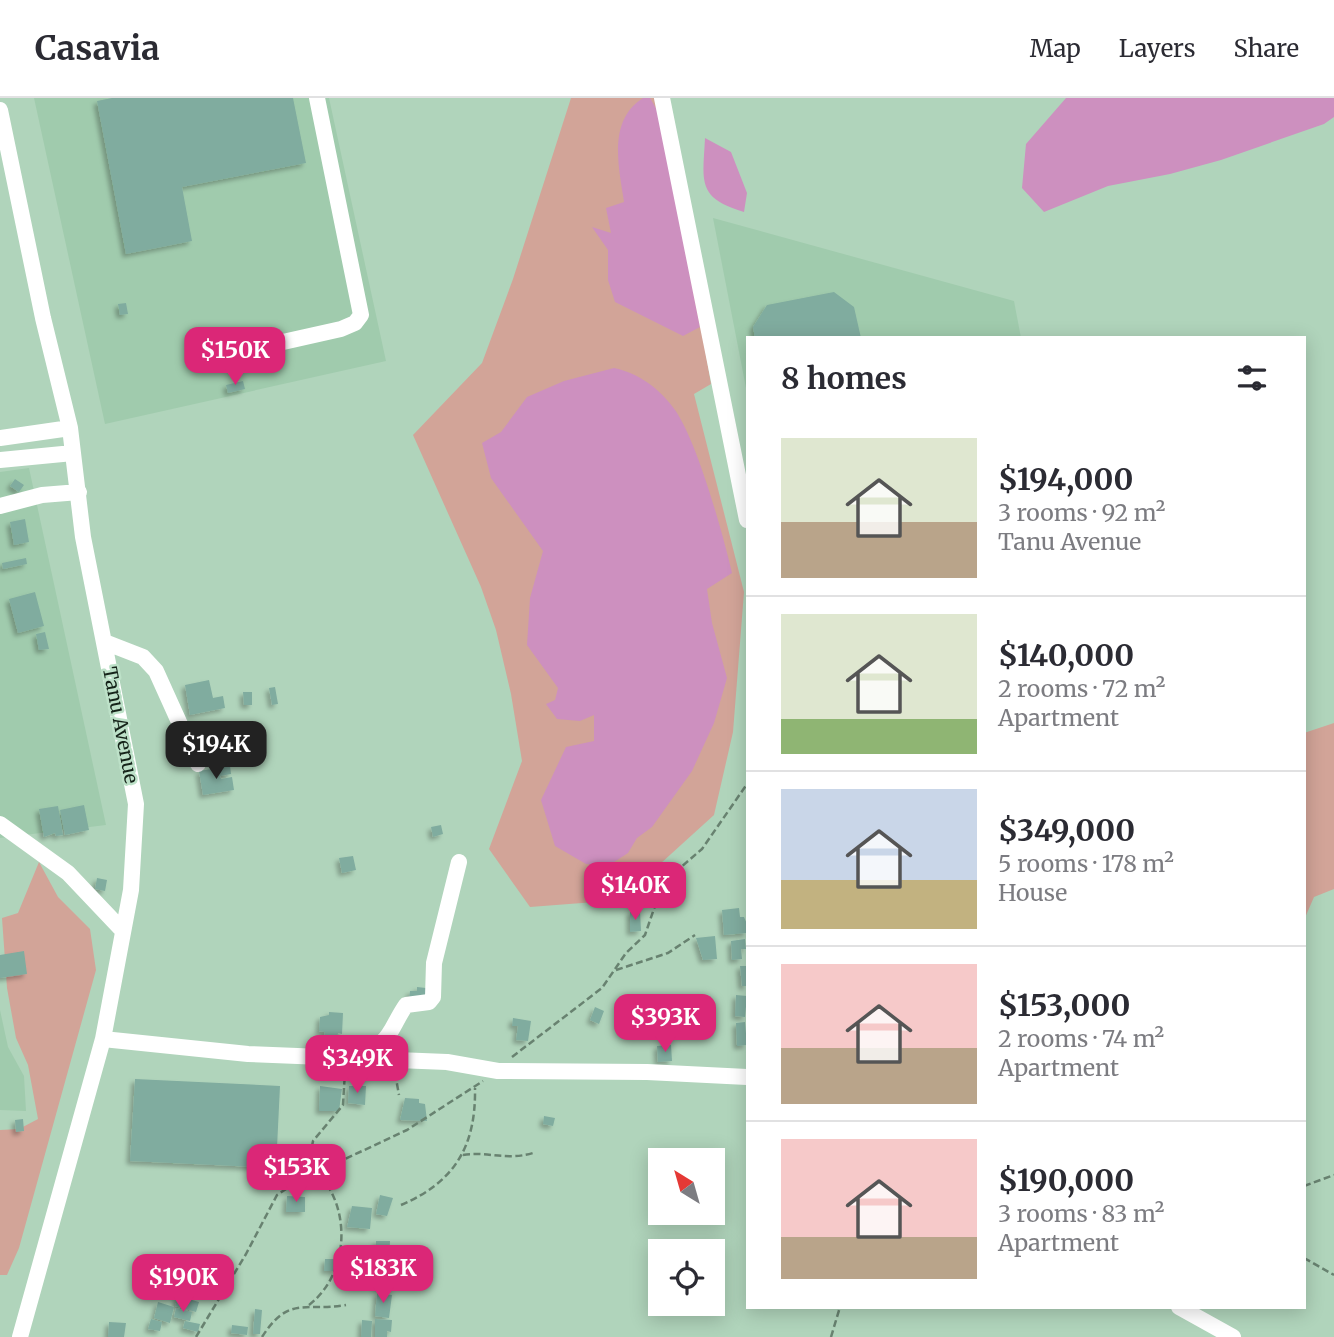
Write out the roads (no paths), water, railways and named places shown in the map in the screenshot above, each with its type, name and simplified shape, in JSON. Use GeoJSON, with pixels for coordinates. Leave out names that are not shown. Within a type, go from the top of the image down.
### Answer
{"type":"FeatureCollection","features":[{"type":"Feature","properties":{"kind":"street"},"geometry":{"type":"LineString","coordinates":[[225,355],[341,329],[355,323],[361,315],[317,98]]}},
{"type":"Feature","properties":{"kind":"street"},"geometry":{"type":"LineString","coordinates":[[663,98],[746,509]]}},
{"type":"Feature","properties":{"kind":"street","name":"Tanu Avenue"},"geometry":{"type":"LineString","coordinates":[[0,110],[70,428],[83,537],[107,643],[136,804],[131,890],[103,1039],[20,1337]]}},
{"type":"Feature","properties":{"kind":"street"},"geometry":{"type":"LineString","coordinates":[[0,438],[70,428]]}},
{"type":"Feature","properties":{"kind":"street"},"geometry":{"type":"LineString","coordinates":[[0,460],[73,453]]}},
{"type":"Feature","properties":{"kind":"street"},"geometry":{"type":"LineString","coordinates":[[0,506],[42,495],[79,492]]}},
{"type":"Feature","properties":{"kind":"street"},"geometry":{"type":"LineString","coordinates":[[107,643],[143,657],[156,671],[198,764]]}},
{"type":"Feature","properties":{"kind":"street"},"geometry":{"type":"LineString","coordinates":[[0,824],[68,873],[123,930]]}},
{"type":"Feature","properties":{"kind":"street"},"geometry":{"type":"LineString","coordinates":[[341,1057],[379,1045],[388,1038],[406,1005],[432,999],[434,963],[459,862]]}},
{"type":"Feature","properties":{"kind":"street"},"geometry":{"type":"LineString","coordinates":[[103,1039],[236,1053],[447,1062],[498,1071],[647,1072],[746,1077]]}},
{"type":"Feature","properties":{"kind":"street"},"geometry":{"type":"LineString","coordinates":[[1184,1309],[1233,1337]]}}]}
